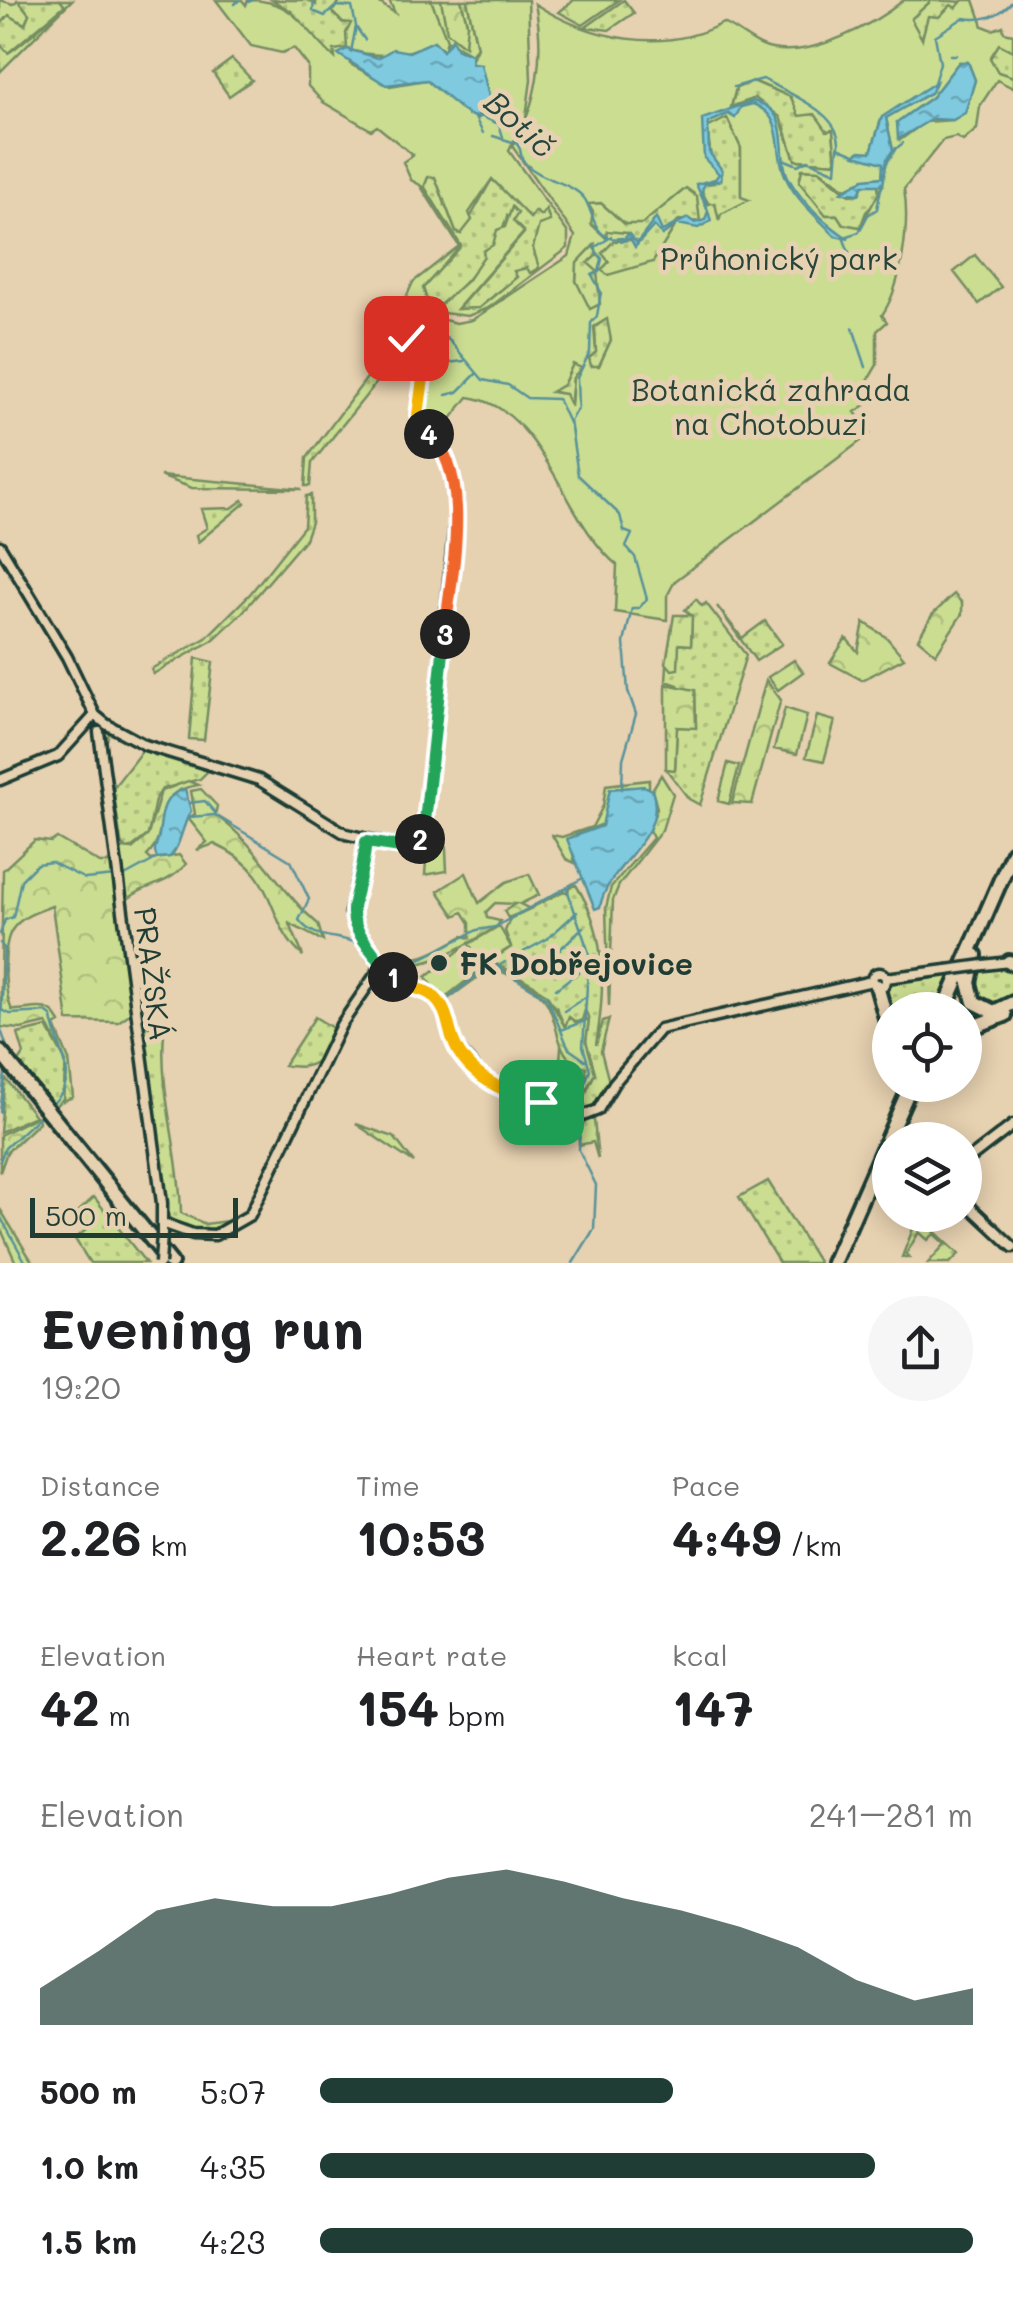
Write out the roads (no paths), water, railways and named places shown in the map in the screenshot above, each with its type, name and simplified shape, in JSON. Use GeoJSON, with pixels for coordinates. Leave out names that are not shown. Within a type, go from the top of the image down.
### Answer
{"type":"FeatureCollection","features":[{"type":"Feature","properties":{"kind":"highway"},"geometry":{"type":"LineString","coordinates":[[952,992],[1013,852]]}},
{"type":"Feature","properties":{"kind":"highway"},"geometry":{"type":"LineString","coordinates":[[1013,868],[969,984],[974,1002],[994,1012],[1013,1006]]}},
{"type":"Feature","properties":{"kind":"highway"},"geometry":{"type":"LineString","coordinates":[[957,992],[979,960]]}},
{"type":"Feature","properties":{"kind":"highway"},"geometry":{"type":"LineString","coordinates":[[880,983],[883,992]]}},
{"type":"Feature","properties":{"kind":"highway"},"geometry":{"type":"LineString","coordinates":[[880,983],[882,992]]}},
{"type":"Feature","properties":{"kind":"highway"},"geometry":{"type":"LineString","coordinates":[[982,1022],[1013,1006]]}},
{"type":"Feature","properties":{"kind":"highway"},"geometry":{"type":"LineString","coordinates":[[0,1052],[165,1263]]}},
{"type":"Feature","properties":{"kind":"highway"},"geometry":{"type":"LineString","coordinates":[[0,1061],[48,1115]]}},
{"type":"Feature","properties":{"kind":"highway"},"geometry":{"type":"LineString","coordinates":[[894,1122],[898,1102]]}},
{"type":"Feature","properties":{"kind":"highway"},"geometry":{"type":"LineString","coordinates":[[894,1122],[905,1102]]}},
{"type":"Feature","properties":{"kind":"highway"},"geometry":{"type":"LineString","coordinates":[[836,1263],[872,1175]]}},
{"type":"Feature","properties":{"kind":"highway"},"geometry":{"type":"LineString","coordinates":[[836,1263],[872,1186]]}},
{"type":"Feature","properties":{"kind":"street"},"geometry":{"type":"LineString","coordinates":[[0,546],[68,657],[95,715],[106,724],[146,745],[259,780],[323,824],[366,842],[408,848],[423,836],[457,501],[444,450],[419,419],[426,368],[404,332],[416,313]]}},
{"type":"Feature","properties":{"kind":"street"},"geometry":{"type":"LineString","coordinates":[[0,780],[44,765],[89,727],[95,715]]}},
{"type":"Feature","properties":{"kind":"street"},"geometry":{"type":"LineString","coordinates":[[89,727],[99,732],[106,724]]}},
{"type":"Feature","properties":{"kind":"street","name":"PRAŽSKÁ"},"geometry":{"type":"LineString","coordinates":[[99,732],[165,1263]]}},
{"type":"Feature","properties":{"kind":"street"},"geometry":{"type":"LineString","coordinates":[[366,842],[350,912],[382,965],[399,984],[434,996],[449,1018],[457,1047],[485,1081],[574,1114],[592,1115],[660,1029],[948,970],[979,960],[1012,962]]}},
{"type":"Feature","properties":{"kind":"street"},"geometry":{"type":"LineString","coordinates":[[162,1223],[193,1234],[224,1232],[250,1215],[341,1025],[382,965]]}},
{"type":"Feature","properties":{"kind":"street"},"geometry":{"type":"LineString","coordinates":[[982,1149],[1013,1125]]}},
{"type":"Feature","properties":{"kind":"street"},"geometry":{"type":"LineString","coordinates":[[982,1218],[1013,1247]]}},
{"type":"Feature","properties":{"kind":"water"},"geometry":{"type":"Polygon","coordinates":[[[452,39],[457,49],[471,54],[472,63],[481,64],[490,101],[479,118],[468,115],[426,80],[386,85],[338,54],[347,49],[378,58],[393,49],[409,52],[434,41],[443,51],[452,39]]]}},
{"type":"Feature","properties":{"kind":"water"},"geometry":{"type":"Polygon","coordinates":[[[959,62],[968,62],[975,80],[965,113],[953,120],[932,119],[898,139],[897,122],[932,97],[959,62]]]}},
{"type":"Feature","properties":{"kind":"water"},"geometry":{"type":"Polygon","coordinates":[[[936,82],[932,92],[886,118],[893,150],[887,159],[883,185],[863,185],[859,194],[842,192],[864,179],[882,177],[883,163],[855,155],[860,151],[871,152],[882,117],[936,82]]]}},
{"type":"Feature","properties":{"kind":"water"},"geometry":{"type":"Polygon","coordinates":[[[753,101],[766,106],[779,123],[785,169],[801,197],[849,239],[835,236],[792,189],[783,170],[774,123],[763,109],[753,104],[741,107],[735,118],[728,114],[708,123],[709,152],[722,170],[721,180],[704,184],[702,191],[708,211],[696,184],[719,174],[704,158],[702,119],[753,101]]]}},
{"type":"Feature","properties":{"kind":"water"},"geometry":{"type":"Polygon","coordinates":[[[708,211],[711,221],[698,228],[678,224],[662,235],[654,226],[635,247],[630,238],[620,242],[629,234],[637,243],[656,218],[662,231],[688,218],[695,223],[705,220],[708,211]]]}},
{"type":"Feature","properties":{"kind":"water"},"geometry":{"type":"Polygon","coordinates":[[[644,786],[652,790],[652,822],[613,877],[600,907],[595,909],[567,839],[602,826],[610,789],[644,786]]]}},
{"type":"Feature","properties":{"kind":"water"},"geometry":{"type":"Polygon","coordinates":[[[185,789],[191,811],[179,841],[170,857],[157,858],[155,849],[164,807],[171,796],[185,789]]]}},
{"type":"Feature","properties":{"kind":"waterway"},"geometry":{"type":"LineString","coordinates":[[235,4],[239,0]]}},
{"type":"Feature","properties":{"kind":"waterway"},"geometry":{"type":"LineString","coordinates":[[248,2],[253,0]]}},
{"type":"Feature","properties":{"kind":"waterway","name":"Botič"},"geometry":{"type":"LineString","coordinates":[[314,0],[313,11],[325,16],[336,6],[352,7],[356,26],[351,52]]}},
{"type":"Feature","properties":{"kind":"waterway","name":"Botič"},"geometry":{"type":"LineString","coordinates":[[933,86],[940,63],[935,36],[963,18],[996,14],[1013,1]]}},
{"type":"Feature","properties":{"kind":"waterway"},"geometry":{"type":"LineString","coordinates":[[356,27],[365,40]]}},
{"type":"Feature","properties":{"kind":"waterway"},"geometry":{"type":"LineString","coordinates":[[950,55],[956,55]]}},
{"type":"Feature","properties":{"kind":"waterway","name":"Botič"},"geometry":{"type":"LineString","coordinates":[[734,87],[763,79],[798,97],[831,123],[839,146]]}},
{"type":"Feature","properties":{"kind":"waterway","name":"Botič"},"geometry":{"type":"LineString","coordinates":[[478,115],[499,124],[503,137]]}},
{"type":"Feature","properties":{"kind":"waterway"},"geometry":{"type":"LineString","coordinates":[[475,118],[483,133]]}},
{"type":"Feature","properties":{"kind":"waterway","name":"Botič"},"geometry":{"type":"LineString","coordinates":[[493,136],[516,143],[532,169],[578,192],[605,236],[622,238]]}},
{"type":"Feature","properties":{"kind":"waterway","name":"Botič"},"geometry":{"type":"LineString","coordinates":[[898,147],[903,143]]}},
{"type":"Feature","properties":{"kind":"waterway","name":"Botič"},"geometry":{"type":"LineString","coordinates":[[783,159],[798,165],[808,160],[836,172],[838,147],[855,154]]}},
{"type":"Feature","properties":{"kind":"waterway","name":"Botič"},"geometry":{"type":"LineString","coordinates":[[885,166],[896,148]]}},
{"type":"Feature","properties":{"kind":"waterway","name":"Botič"},"geometry":{"type":"LineString","coordinates":[[845,237],[859,232],[868,215],[877,209],[882,183]]}},
{"type":"Feature","properties":{"kind":"waterway"},"geometry":{"type":"LineString","coordinates":[[611,237],[594,248],[602,259],[599,272],[592,275],[601,292],[597,316],[591,323],[590,352],[577,378],[578,407],[570,421],[578,475],[620,515],[624,531],[632,534],[626,547],[635,557],[647,599],[639,608],[632,608],[624,643],[628,691],[636,714],[623,759],[622,789]]}},
{"type":"Feature","properties":{"kind":"waterway"},"geometry":{"type":"LineString","coordinates":[[843,237],[858,275]]}},
{"type":"Feature","properties":{"kind":"waterway"},"geometry":{"type":"LineString","coordinates":[[421,317],[451,342],[483,380],[508,385],[527,398],[558,399],[570,425]]}},
{"type":"Feature","properties":{"kind":"waterway"},"geometry":{"type":"LineString","coordinates":[[853,328],[866,367]]}},
{"type":"Feature","properties":{"kind":"waterway"},"geometry":{"type":"LineString","coordinates":[[439,371],[447,363],[464,361]]}},
{"type":"Feature","properties":{"kind":"waterway"},"geometry":{"type":"LineString","coordinates":[[446,395],[458,392],[476,374]]}},
{"type":"Feature","properties":{"kind":"waterway"},"geometry":{"type":"LineString","coordinates":[[189,803],[205,801],[216,814]]}},
{"type":"Feature","properties":{"kind":"waterway"},"geometry":{"type":"LineString","coordinates":[[189,817],[215,815]]}},
{"type":"Feature","properties":{"kind":"waterway"},"geometry":{"type":"LineString","coordinates":[[217,816],[291,861],[309,899],[299,920],[305,927],[362,945]]}},
{"type":"Feature","properties":{"kind":"waterway"},"geometry":{"type":"LineString","coordinates":[[123,877],[156,859]]}},
{"type":"Feature","properties":{"kind":"waterway"},"geometry":{"type":"LineString","coordinates":[[0,934],[5,920],[13,917],[21,880],[37,864],[51,862],[85,879],[115,876]]}},
{"type":"Feature","properties":{"kind":"waterway"},"geometry":{"type":"LineString","coordinates":[[374,951],[388,960],[415,962],[477,930],[495,927],[581,879]]}},
{"type":"Feature","properties":{"kind":"waterway"},"geometry":{"type":"LineString","coordinates":[[567,889],[589,953]]}},
{"type":"Feature","properties":{"kind":"waterway"},"geometry":{"type":"LineString","coordinates":[[509,960],[547,939],[577,912]]}},
{"type":"Feature","properties":{"kind":"waterway"},"geometry":{"type":"LineString","coordinates":[[548,961],[583,927]]}},
{"type":"Feature","properties":{"kind":"waterway"},"geometry":{"type":"LineString","coordinates":[[0,943],[4,948],[1,1027]]}},
{"type":"Feature","properties":{"kind":"waterway"},"geometry":{"type":"LineString","coordinates":[[575,1110],[590,1070],[583,1046],[589,955]]}},
{"type":"Feature","properties":{"kind":"waterway"},"geometry":{"type":"LineString","coordinates":[[497,967],[505,962]]}},
{"type":"Feature","properties":{"kind":"waterway"},"geometry":{"type":"LineString","coordinates":[[556,989],[587,965]]}},
{"type":"Feature","properties":{"kind":"waterway"},"geometry":{"type":"LineString","coordinates":[[445,1001],[482,971],[499,968],[547,998],[569,1049],[585,1060]]}},
{"type":"Feature","properties":{"kind":"waterway"},"geometry":{"type":"LineString","coordinates":[[564,1011],[587,996]]}},
{"type":"Feature","properties":{"kind":"waterway"},"geometry":{"type":"LineString","coordinates":[[2,1010],[10,1014],[46,1012],[52,1017],[67,1074],[60,1095],[50,1106]]}},
{"type":"Feature","properties":{"kind":"waterway"},"geometry":{"type":"LineString","coordinates":[[561,1030],[582,1022]]}},
{"type":"Feature","properties":{"kind":"waterway"},"geometry":{"type":"LineString","coordinates":[[1,1030],[9,1053]]}},
{"type":"Feature","properties":{"kind":"waterway"},"geometry":{"type":"LineString","coordinates":[[0,1112],[6,1065]]}},
{"type":"Feature","properties":{"kind":"waterway"},"geometry":{"type":"LineString","coordinates":[[0,1161],[5,1148],[41,1115]]}},
{"type":"Feature","properties":{"kind":"waterway"},"geometry":{"type":"LineString","coordinates":[[573,1118],[580,1129],[579,1150],[596,1185],[594,1229],[573,1263]]}},
{"type":"Feature","properties":{"kind":"waterway"},"geometry":{"type":"LineString","coordinates":[[0,1216],[26,1263]]}},
{"type":"Feature","properties":{"kind":"place","name":"FK Dobřejovice"},"geometry":{"type":"Point","coordinates":[439,963]}},
{"type":"Feature","properties":{"kind":"park label","name":"Průhonický park"},"geometry":{"type":"Point","coordinates":[779,258]}},
{"type":"Feature","properties":{"kind":"park label","name":"Botanická zahrada na Chotobuzi"},"geometry":{"type":"Point","coordinates":[771,406]}}]}
